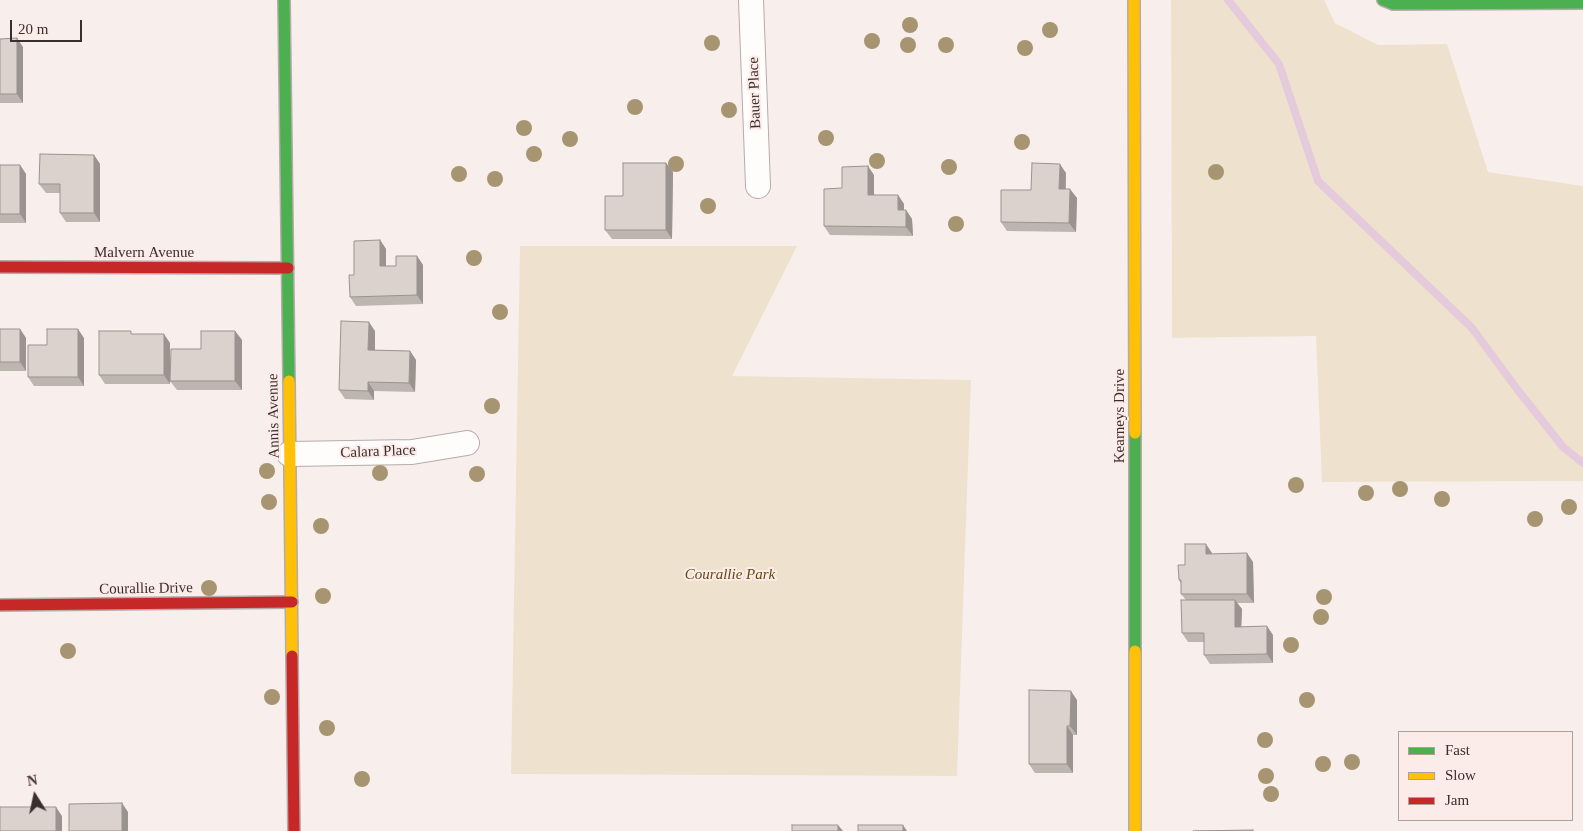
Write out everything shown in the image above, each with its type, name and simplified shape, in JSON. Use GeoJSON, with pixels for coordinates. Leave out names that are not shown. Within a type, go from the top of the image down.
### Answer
{"type":"FeatureCollection","features":[{"type":"Feature","properties":{"kind":"street","name":"Annis Avenue"},"geometry":{"type":"LineString","coordinates":[[284,0],[294,831]]}},
{"type":"Feature","properties":{"kind":"street","name":"Bauer Place"},"geometry":{"type":"LineString","coordinates":[[751,0],[758,186]]}},
{"type":"Feature","properties":{"kind":"street","name":"Kearneys Drive"},"geometry":{"type":"LineString","coordinates":[[1134,0],[1135,831]]}},
{"type":"Feature","properties":{"kind":"street"},"geometry":{"type":"LineString","coordinates":[[1383,0],[1393,4],[1583,3]]}},
{"type":"Feature","properties":{"kind":"street","name":"Malvern Avenue"},"geometry":{"type":"LineString","coordinates":[[0,267],[288,268]]}},
{"type":"Feature","properties":{"kind":"street","name":"Calara Place"},"geometry":{"type":"LineString","coordinates":[[289,454],[412,452],[467,442]]}},
{"type":"Feature","properties":{"kind":"street","name":"Courallie Drive"},"geometry":{"type":"LineString","coordinates":[[0,605],[292,602]]}},
{"type":"Feature","properties":{"kind":"green space"},"geometry":{"type":"Polygon","coordinates":[[[1171,0],[1324,0],[1335,23],[1378,45],[1447,44],[1488,172],[1583,186],[1583,481],[1322,482],[1316,336],[1172,338],[1171,0]]]}},
{"type":"Feature","properties":{"kind":"green space","name":"Courallie Park"},"geometry":{"type":"Polygon","coordinates":[[[520,246],[797,246],[732,376],[971,380],[957,776],[511,774],[520,246]]]}},
{"type":"Feature","properties":{"kind":"building"},"geometry":{"type":"Polygon","coordinates":[[[17,38],[17,94],[0,94],[0,39],[17,38]]]}},
{"type":"Feature","properties":{"kind":"building"},"geometry":{"type":"Polygon","coordinates":[[[40,154],[94,155],[94,213],[60,213],[60,184],[39,184],[40,154]]]}},
{"type":"Feature","properties":{"kind":"building"},"geometry":{"type":"Polygon","coordinates":[[[623,163],[666,163],[666,230],[605,230],[605,196],[623,196],[623,163]]]}},
{"type":"Feature","properties":{"kind":"building"},"geometry":{"type":"Polygon","coordinates":[[[1032,163],[1060,164],[1059,189],[1070,189],[1069,223],[1001,222],[1001,190],[1031,190],[1032,163]]]}},
{"type":"Feature","properties":{"kind":"building"},"geometry":{"type":"Polygon","coordinates":[[[0,165],[20,165],[20,214],[0,214],[0,165]]]}},
{"type":"Feature","properties":{"kind":"building"},"geometry":{"type":"Polygon","coordinates":[[[868,166],[868,195],[898,195],[898,210],[906,210],[906,227],[824,226],[824,189],[842,188],[842,167],[868,166]]]}},
{"type":"Feature","properties":{"kind":"building"},"geometry":{"type":"Polygon","coordinates":[[[380,240],[380,266],[396,266],[396,256],[417,256],[417,295],[350,297],[349,275],[354,275],[354,241],[380,240]]]}},
{"type":"Feature","properties":{"kind":"building"},"geometry":{"type":"Polygon","coordinates":[[[341,321],[369,322],[368,350],[410,351],[409,383],[368,382],[368,391],[339,390],[341,321]]]}},
{"type":"Feature","properties":{"kind":"building"},"geometry":{"type":"Polygon","coordinates":[[[0,329],[20,329],[20,362],[0,362],[0,329]]]}},
{"type":"Feature","properties":{"kind":"building"},"geometry":{"type":"Polygon","coordinates":[[[47,329],[78,329],[78,377],[28,377],[28,345],[47,345],[47,329]]]}},
{"type":"Feature","properties":{"kind":"building"},"geometry":{"type":"Polygon","coordinates":[[[99,331],[131,331],[131,334],[164,334],[164,375],[99,375],[99,331]]]}},
{"type":"Feature","properties":{"kind":"building"},"geometry":{"type":"Polygon","coordinates":[[[201,331],[235,331],[235,381],[170,381],[171,349],[201,349],[201,331]]]}},
{"type":"Feature","properties":{"kind":"building"},"geometry":{"type":"Polygon","coordinates":[[[1185,544],[1206,544],[1206,554],[1247,553],[1247,594],[1181,594],[1178,565],[1185,565],[1185,544]]]}},
{"type":"Feature","properties":{"kind":"building"},"geometry":{"type":"Polygon","coordinates":[[[1181,600],[1235,600],[1235,627],[1267,626],[1267,654],[1204,655],[1204,633],[1182,633],[1181,600]]]}},
{"type":"Feature","properties":{"kind":"building"},"geometry":{"type":"Polygon","coordinates":[[[1029,690],[1071,691],[1070,726],[1067,726],[1067,764],[1029,764],[1029,690]]]}},
{"type":"Feature","properties":{"kind":"building"},"geometry":{"type":"Polygon","coordinates":[[[122,803],[122,831],[69,831],[69,804],[122,803]]]}},
{"type":"Feature","properties":{"kind":"building"},"geometry":{"type":"Polygon","coordinates":[[[0,807],[56,807],[56,831],[0,831],[0,807]]]}},
{"type":"Feature","properties":{"kind":"building"},"geometry":{"type":"Polygon","coordinates":[[[792,825],[838,825],[838,831],[792,831],[792,825]]]}},
{"type":"Feature","properties":{"kind":"building"},"geometry":{"type":"Polygon","coordinates":[[[858,825],[903,825],[903,831],[858,831],[858,825]]]}},
{"type":"Feature","properties":{"kind":"building"},"geometry":{"type":"Polygon","coordinates":[[[1253,830],[1253,831],[1193,831],[1253,830]]]}},
{"type":"Feature","properties":{"kind":"waterway"},"geometry":{"type":"LineString","coordinates":[[1228,0],[1279,64],[1318,181],[1472,328],[1563,447],[1583,463]]}},
{"type":"Feature","properties":{"kind":"traffic: fast"},"geometry":{"type":"LineString","coordinates":[[284,0],[289,381]]}},
{"type":"Feature","properties":{"kind":"traffic: fast"},"geometry":{"type":"LineString","coordinates":[[1383,0],[1393,4],[1583,3]]}},
{"type":"Feature","properties":{"kind":"traffic: fast"},"geometry":{"type":"LineString","coordinates":[[1135,433],[1135,651]]}},
{"type":"Feature","properties":{"kind":"traffic: slow"},"geometry":{"type":"LineString","coordinates":[[1134,0],[1135,433]]}},
{"type":"Feature","properties":{"kind":"traffic: slow"},"geometry":{"type":"LineString","coordinates":[[289,381],[292,656]]}},
{"type":"Feature","properties":{"kind":"traffic: slow"},"geometry":{"type":"LineString","coordinates":[[1135,651],[1135,831]]}},
{"type":"Feature","properties":{"kind":"traffic: jam"},"geometry":{"type":"LineString","coordinates":[[0,267],[288,268]]}},
{"type":"Feature","properties":{"kind":"traffic: jam"},"geometry":{"type":"LineString","coordinates":[[0,605],[292,602]]}},
{"type":"Feature","properties":{"kind":"traffic: jam"},"geometry":{"type":"LineString","coordinates":[[292,656],[294,831]]}}]}
